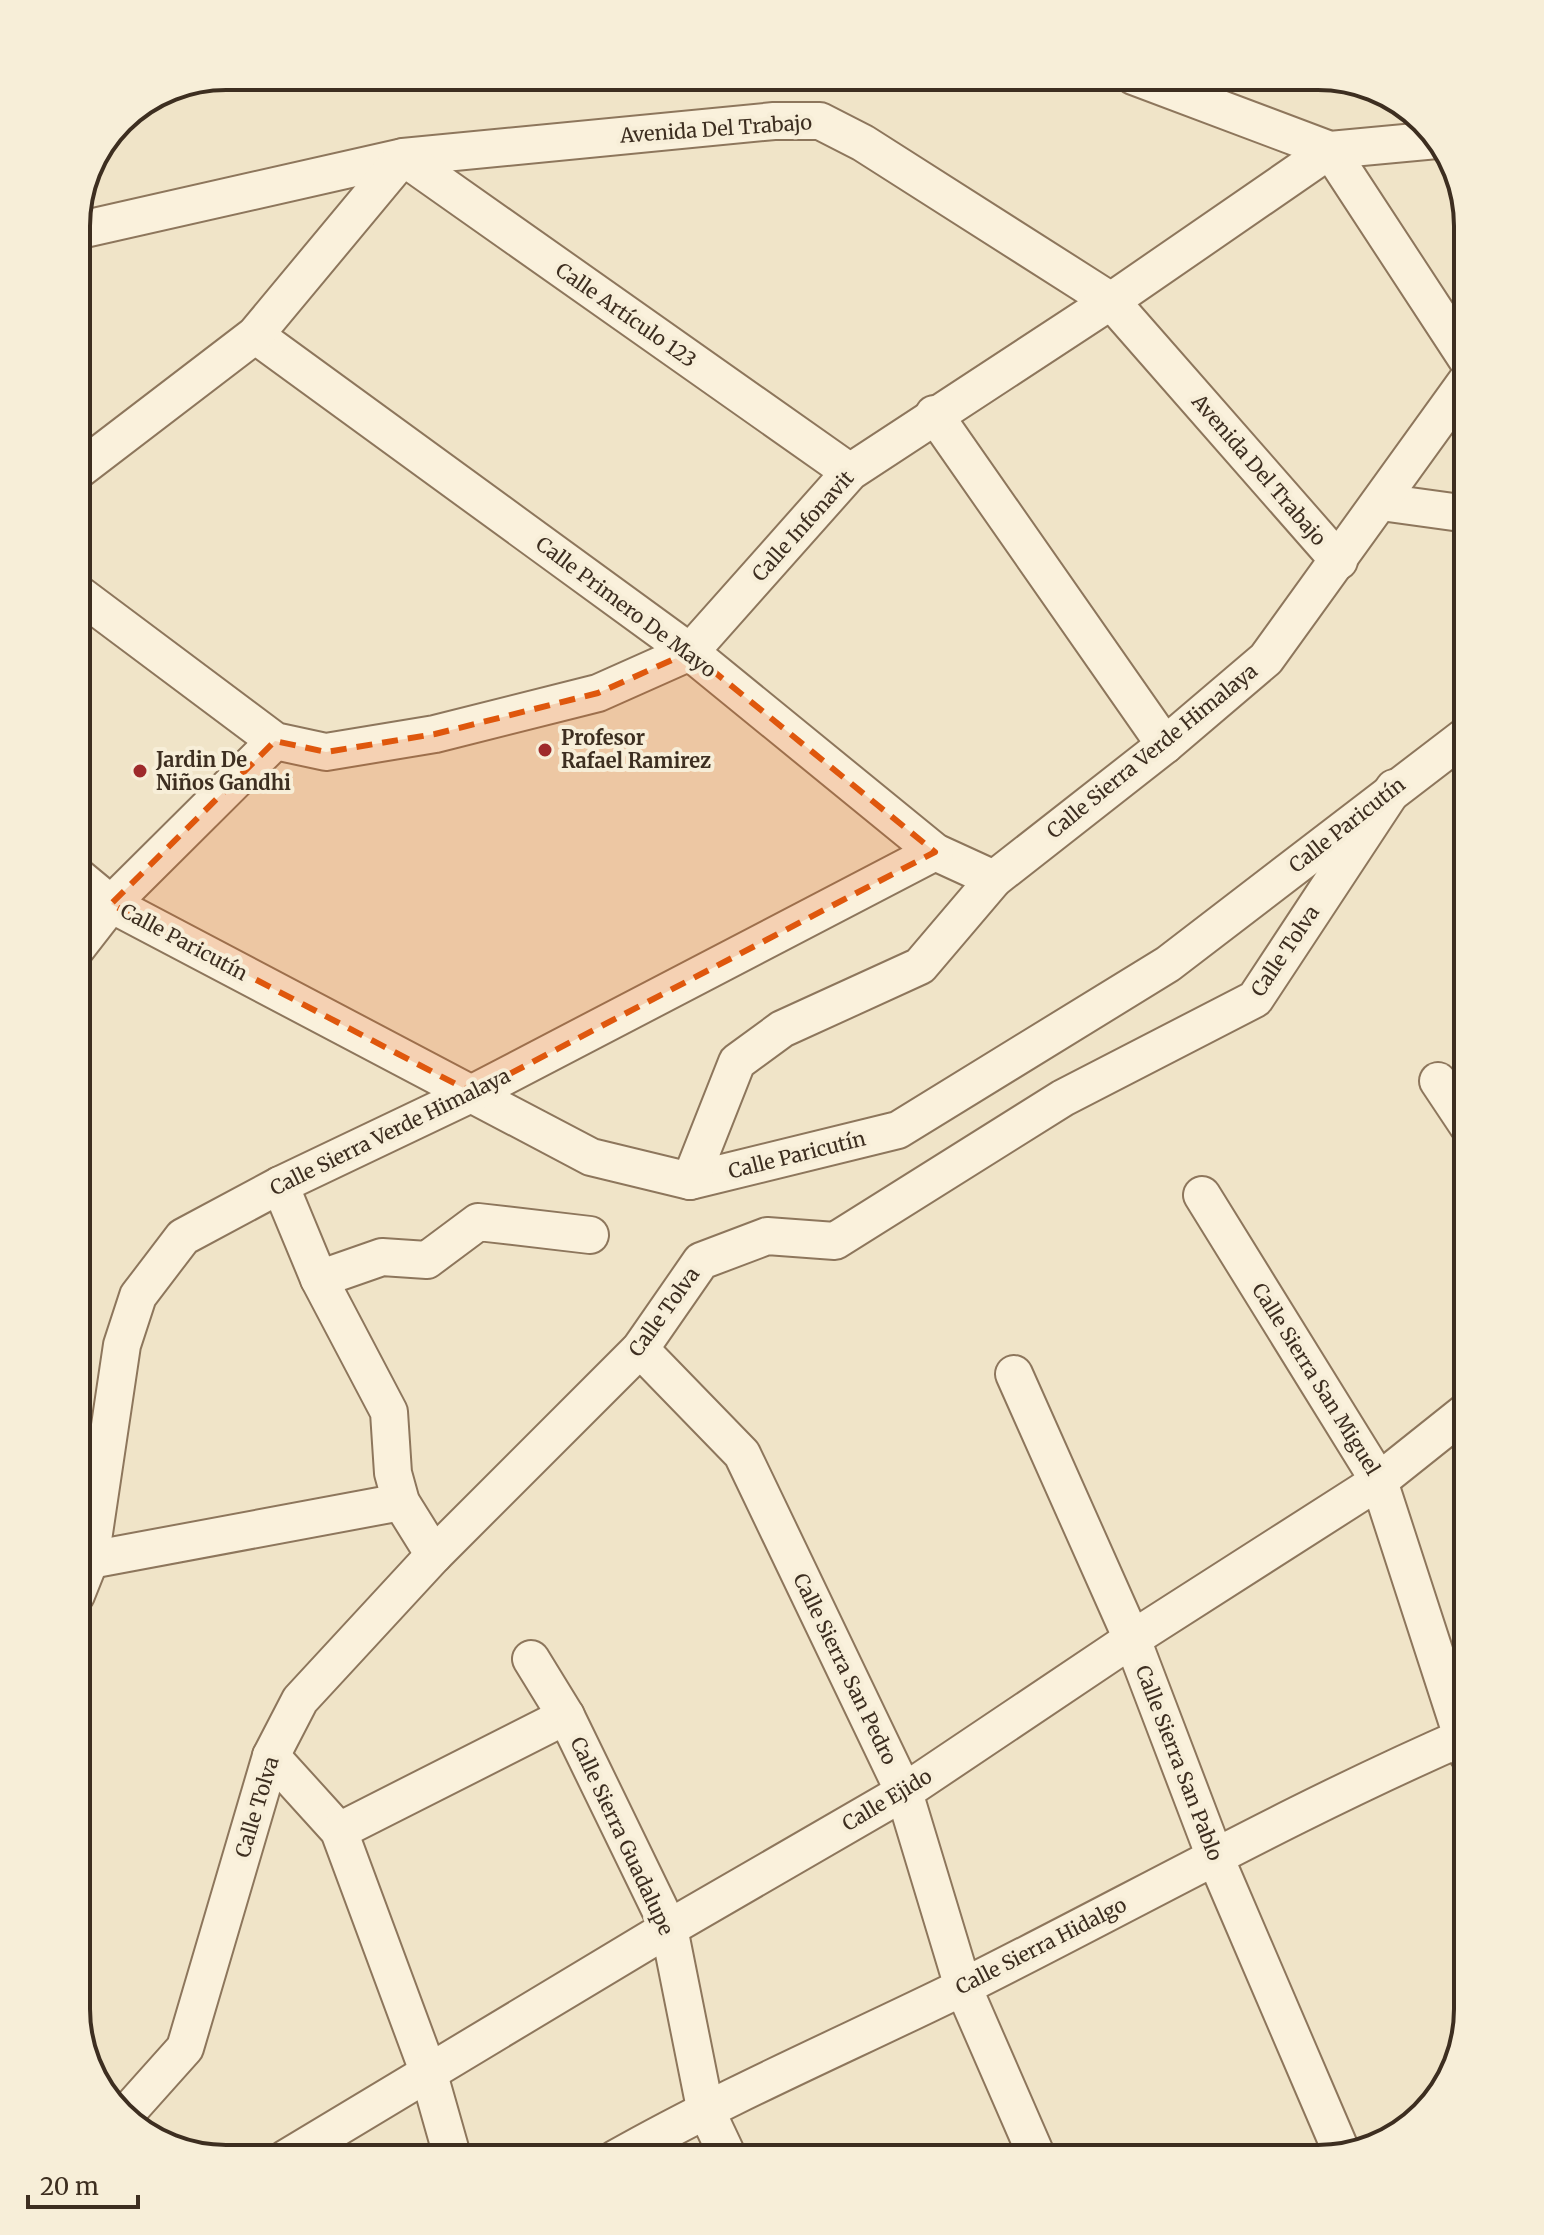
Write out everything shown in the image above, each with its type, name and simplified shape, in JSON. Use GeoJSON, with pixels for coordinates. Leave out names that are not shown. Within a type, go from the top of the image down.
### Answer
{"type":"FeatureCollection","features":[{"type":"Feature","properties":{"kind":"street"},"geometry":{"type":"LineString","coordinates":[[1170,90],[1330,150],[1424,141]]}},
{"type":"Feature","properties":{"kind":"street","name":"Avenida Del Trabajo"},"geometry":{"type":"LineString","coordinates":[[90,228],[403,157],[774,121],[820,121],[863,143],[1111,301],[1339,561]]}},
{"type":"Feature","properties":{"kind":"street"},"geometry":{"type":"LineString","coordinates":[[1330,150],[1454,340]]}},
{"type":"Feature","properties":{"kind":"street","name":"Calle Infonavit"},"geometry":{"type":"LineString","coordinates":[[275,741],[326,752],[435,734],[598,693],[690,652],[850,472],[934,414],[1111,301],[1330,150]]}},
{"type":"Feature","properties":{"kind":"street"},"geometry":{"type":"LineString","coordinates":[[90,461],[255,335],[403,157]]}},
{"type":"Feature","properties":{"kind":"street","name":"Calle Artículo 123"},"geometry":{"type":"LineString","coordinates":[[403,157],[850,472]]}},
{"type":"Feature","properties":{"kind":"street","name":"Calle Primero De Mayo"},"geometry":{"type":"LineString","coordinates":[[255,335],[690,652],[935,852],[994,879]]}},
{"type":"Feature","properties":{"kind":"street","name":"Calle Sierra Verde Himalaya"},"geometry":{"type":"LineString","coordinates":[[690,1181],[737,1062],[782,1029],[920,966],[994,879],[1165,745],[1266,659],[1454,399]]}},
{"type":"Feature","properties":{"kind":"street"},"geometry":{"type":"LineString","coordinates":[[934,414],[1165,745]]}},
{"type":"Feature","properties":{"kind":"street"},"geometry":{"type":"LineString","coordinates":[[1381,502],[1454,512]]}},
{"type":"Feature","properties":{"kind":"street"},"geometry":{"type":"LineString","coordinates":[[90,602],[275,741],[111,904],[90,931]]}},
{"type":"Feature","properties":{"kind":"street","name":"Calle Paricutín"},"geometry":{"type":"LineString","coordinates":[[90,887],[111,904],[591,1157],[690,1181],[898,1130],[1168,964],[1394,788],[1454,748]]}},
{"type":"Feature","properties":{"kind":"street","name":"Calle Tolva"},"geometry":{"type":"LineString","coordinates":[[132,2107],[185,2048],[271,1756],[300,1700],[434,1555],[640,1349],[701,1261],[767,1236],[835,1241],[1063,1098],[1255,999],[1394,788]]}},
{"type":"Feature","properties":{"kind":"street","name":"Calle Sierra Verde Himalaya"},"geometry":{"type":"LineString","coordinates":[[90,1560],[122,1345],[138,1296],[183,1237],[280,1185],[473,1093],[935,852]]}},
{"type":"Feature","properties":{"kind":"street"},"geometry":{"type":"LineString","coordinates":[[1438,1081],[1454,1105]]}},
{"type":"Feature","properties":{"kind":"street"},"geometry":{"type":"LineString","coordinates":[[280,1185],[319,1279],[389,1412],[393,1473],[401,1502],[434,1555]]}},
{"type":"Feature","properties":{"kind":"street","name":"Calle Sierra San Miguel"},"geometry":{"type":"LineString","coordinates":[[1202,1195],[1379,1481],[1454,1707]]}},
{"type":"Feature","properties":{"kind":"street"},"geometry":{"type":"LineString","coordinates":[[319,1279],[382,1257],[427,1260],[478,1222],[590,1235]]}},
{"type":"Feature","properties":{"kind":"street","name":"Calle Sierra San Pedro"},"geometry":{"type":"LineString","coordinates":[[640,1349],[742,1454],[904,1792],[963,1987],[1032,2145]]}},
{"type":"Feature","properties":{"kind":"street","name":"Calle Sierra San Pablo"},"geometry":{"type":"LineString","coordinates":[[1014,1374],[1132,1639],[1215,1857],[1338,2143]]}},
{"type":"Feature","properties":{"kind":"street","name":"Calle Ejido"},"geometry":{"type":"LineString","coordinates":[[308,2145],[669,1928],[904,1792],[1132,1639],[1379,1481],[1454,1421]]}},
{"type":"Feature","properties":{"kind":"street"},"geometry":{"type":"LineString","coordinates":[[90,1560],[401,1502]]}},
{"type":"Feature","properties":{"kind":"street","name":"Calle Sierra Guadalupe"},"geometry":{"type":"LineString","coordinates":[[531,1659],[566,1716],[669,1928],[705,2108],[722,2145]]}},
{"type":"Feature","properties":{"kind":"street"},"geometry":{"type":"LineString","coordinates":[[339,1831],[566,1716]]}},
{"type":"Feature","properties":{"kind":"street","name":"Calle Sierra Hidalgo"},"geometry":{"type":"LineString","coordinates":[[640,2145],[705,2108],[963,1987],[1215,1857],[1454,1748]]}},
{"type":"Feature","properties":{"kind":"street"},"geometry":{"type":"LineString","coordinates":[[271,1756],[339,1831],[428,2071],[449,2145]]}},
{"type":"Feature","properties":{"kind":"highlighted area"},"geometry":{"type":"Polygon","coordinates":[[[690,652],[935,852],[473,1093],[111,904],[275,741],[326,752],[435,734],[598,693],[690,652]]]}},
{"type":"Feature","properties":{"kind":"place","name":"Profesor Rafael Ramirez"},"geometry":{"type":"Point","coordinates":[545,750]}},
{"type":"Feature","properties":{"kind":"place","name":"Jardin De Niños Gandhi"},"geometry":{"type":"Point","coordinates":[140,771]}}]}
